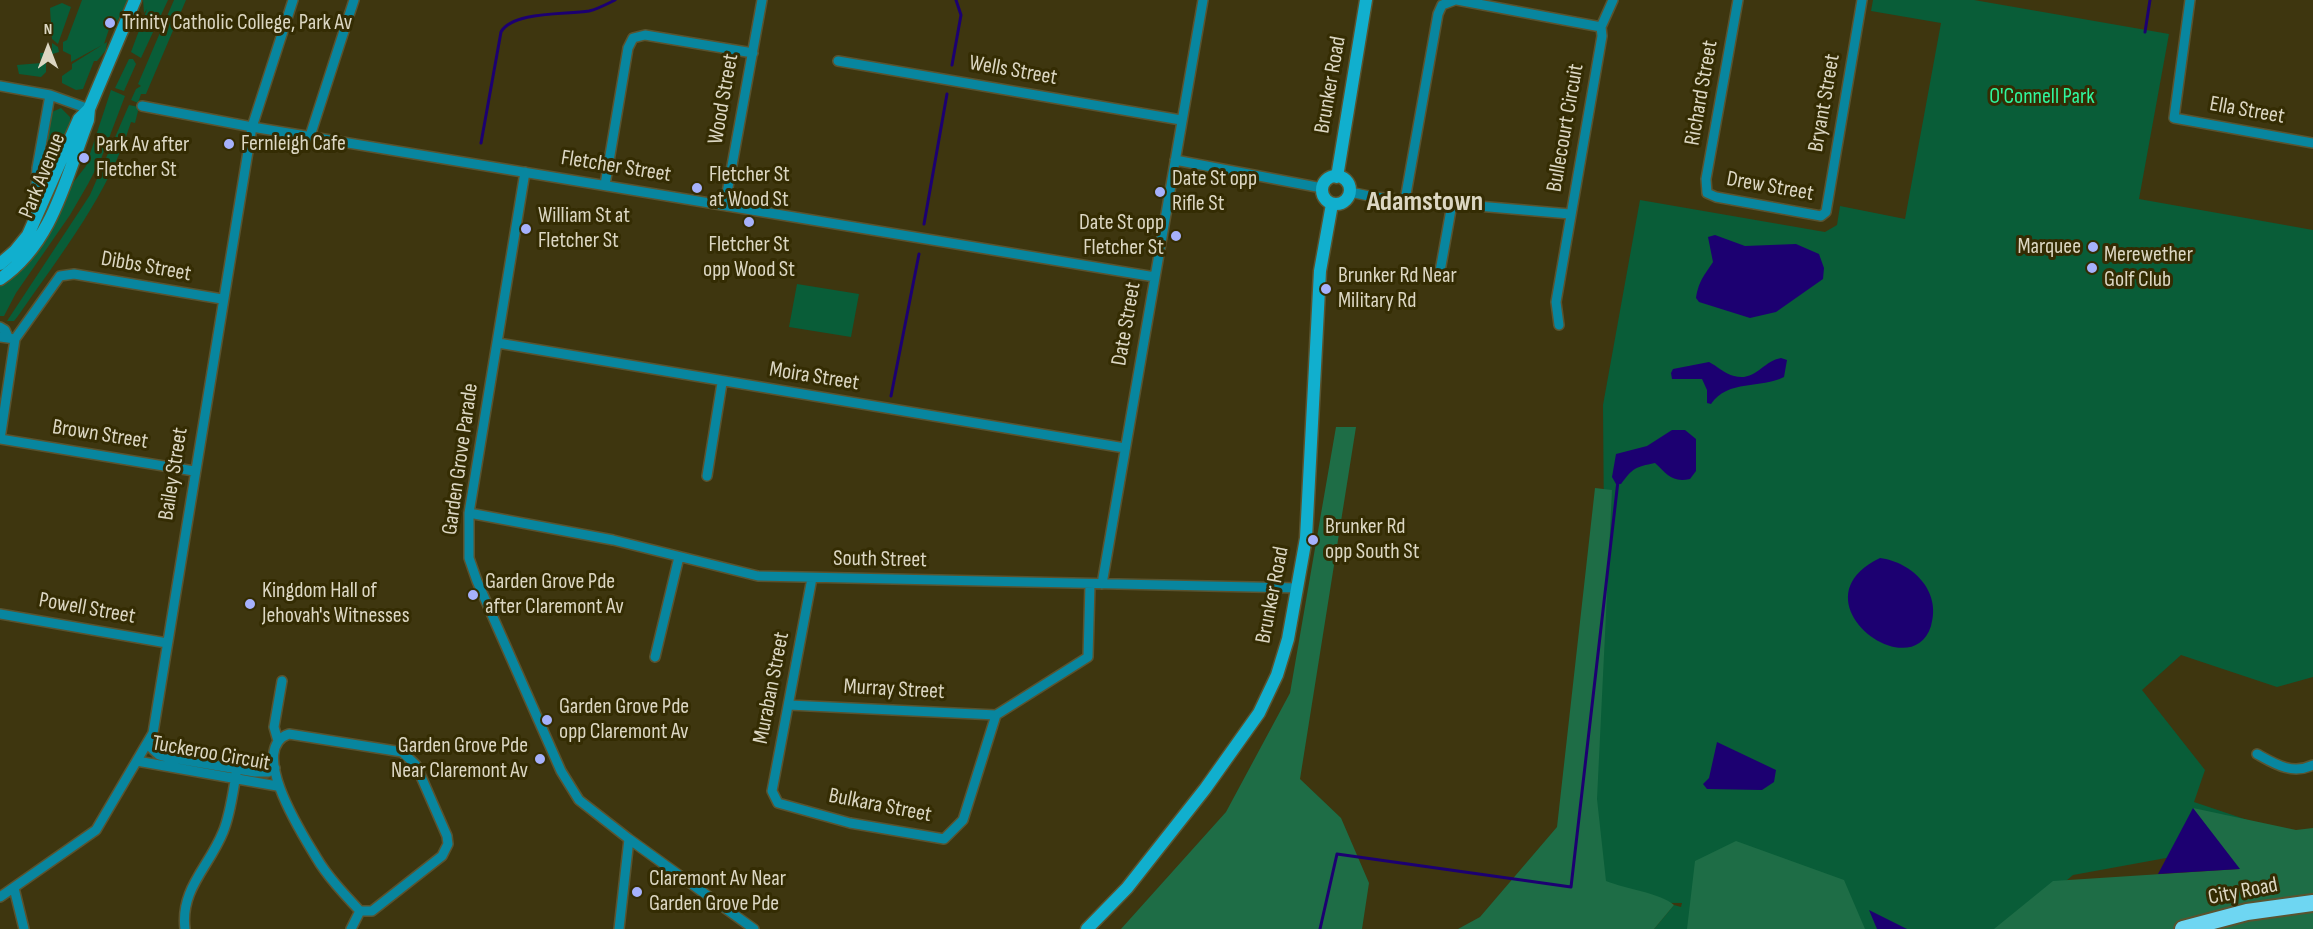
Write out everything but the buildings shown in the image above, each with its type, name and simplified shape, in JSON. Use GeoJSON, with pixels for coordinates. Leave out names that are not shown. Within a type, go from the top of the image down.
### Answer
{"type":"FeatureCollection","features":[{"type":"Feature","properties":{"kind":"highway","name":"City Road"},"geometry":{"type":"LineString","coordinates":[[2183,929],[2247,912],[2313,903]]}},
{"type":"Feature","properties":{"kind":"main road","name":"Park Avenue"},"geometry":{"type":"LineString","coordinates":[[4,263],[33,250],[53,213],[88,120],[89,109],[135,0]]}},
{"type":"Feature","properties":{"kind":"main road","name":"Brunker Road"},"geometry":{"type":"LineString","coordinates":[[1337,177],[1366,0]]}},
{"type":"Feature","properties":{"kind":"main road","name":"Park Avenue"},"geometry":{"type":"LineString","coordinates":[[0,279],[4,263],[28,235],[79,119],[89,109]]}},
{"type":"Feature","properties":{"kind":"main road"},"geometry":{"type":"LineString","coordinates":[[1337,177],[1347,181],[1350,192],[1344,202],[1332,204],[1324,198],[1322,188],[1328,179],[1337,177]]}},
{"type":"Feature","properties":{"kind":"main road","name":"Brunker Road"},"geometry":{"type":"LineString","coordinates":[[1087,929],[1127,888],[1206,789],[1260,713],[1277,675],[1298,588],[1306,538],[1320,271],[1332,204]]}},
{"type":"Feature","properties":{"kind":"street","name":"Bailey Street"},"geometry":{"type":"LineString","coordinates":[[0,897],[96,830],[153,733],[222,299],[252,127],[293,0]]}},
{"type":"Feature","properties":{"kind":"street"},"geometry":{"type":"LineString","coordinates":[[310,136],[354,0]]}},
{"type":"Feature","properties":{"kind":"street","name":"Wood Street"},"geometry":{"type":"LineString","coordinates":[[725,204],[762,0]]}},
{"type":"Feature","properties":{"kind":"street","name":"Date Street"},"geometry":{"type":"LineString","coordinates":[[1102,584],[1203,0]]}},
{"type":"Feature","properties":{"kind":"street"},"geometry":{"type":"LineString","coordinates":[[1405,200],[1438,14],[1442,5],[1456,0],[1601,27]]}},
{"type":"Feature","properties":{"kind":"street","name":"Bullecourt Circuit"},"geometry":{"type":"LineString","coordinates":[[1350,192],[1405,200],[1570,214],[1602,36],[1601,27],[1613,0]]}},
{"type":"Feature","properties":{"kind":"street","name":"Richard Street"},"geometry":{"type":"LineString","coordinates":[[1707,193],[1706,179],[1738,0]]}},
{"type":"Feature","properties":{"kind":"street","name":"Bryant Street"},"geometry":{"type":"LineString","coordinates":[[1826,212],[1862,0]]}},
{"type":"Feature","properties":{"kind":"street","name":"Ella Street"},"geometry":{"type":"LineString","coordinates":[[2190,0],[2174,118],[2313,143]]}},
{"type":"Feature","properties":{"kind":"street"},"geometry":{"type":"LineString","coordinates":[[605,185],[628,48],[633,38],[645,35],[753,53]]}},
{"type":"Feature","properties":{"kind":"street","name":"Wells Street"},"geometry":{"type":"LineString","coordinates":[[838,61],[1181,120]]}},
{"type":"Feature","properties":{"kind":"street"},"geometry":{"type":"LineString","coordinates":[[0,86],[50,95],[89,109]]}},
{"type":"Feature","properties":{"kind":"street","name":"Park Avenue"},"geometry":{"type":"LineString","coordinates":[[42,207],[35,203],[35,195],[50,95]]}},
{"type":"Feature","properties":{"kind":"street","name":"Fletcher Street"},"geometry":{"type":"LineString","coordinates":[[142,106],[252,127],[1155,277]]}},
{"type":"Feature","properties":{"kind":"street"},"geometry":{"type":"LineString","coordinates":[[1174,160],[1322,188]]}},
{"type":"Feature","properties":{"kind":"street","name":"Garden Grove Parade"},"geometry":{"type":"LineString","coordinates":[[525,172],[469,513],[469,558],[561,771],[579,800],[754,929]]}},
{"type":"Feature","properties":{"kind":"street","name":"Drew Street"},"geometry":{"type":"LineString","coordinates":[[1707,193],[1716,197],[1813,216],[1821,216],[1826,212]]}},
{"type":"Feature","properties":{"kind":"street"},"geometry":{"type":"LineString","coordinates":[[1439,277],[1452,204]]}},
{"type":"Feature","properties":{"kind":"street"},"geometry":{"type":"LineString","coordinates":[[1559,325],[1556,302],[1570,214]]}},
{"type":"Feature","properties":{"kind":"street","name":"Dibbs Street"},"geometry":{"type":"LineString","coordinates":[[8,337],[58,278],[64,274],[222,299]]}},
{"type":"Feature","properties":{"kind":"street"},"geometry":{"type":"LineString","coordinates":[[0,327],[5,330],[8,337],[0,439]]}},
{"type":"Feature","properties":{"kind":"street","name":"Moira Street"},"geometry":{"type":"LineString","coordinates":[[498,343],[1125,448]]}},
{"type":"Feature","properties":{"kind":"street"},"geometry":{"type":"LineString","coordinates":[[707,476],[722,382]]}},
{"type":"Feature","properties":{"kind":"street","name":"Brown Street"},"geometry":{"type":"LineString","coordinates":[[0,439],[194,471]]}},
{"type":"Feature","properties":{"kind":"street","name":"South Street"},"geometry":{"type":"LineString","coordinates":[[469,513],[613,540],[758,576],[1298,588]]}},
{"type":"Feature","properties":{"kind":"street"},"geometry":{"type":"LineString","coordinates":[[655,657],[679,557]]}},
{"type":"Feature","properties":{"kind":"street","name":"Muraban Street"},"geometry":{"type":"LineString","coordinates":[[778,803],[772,791],[812,578]]}},
{"type":"Feature","properties":{"kind":"street"},"geometry":{"type":"LineString","coordinates":[[996,715],[1088,657],[1090,584]]}},
{"type":"Feature","properties":{"kind":"street","name":"Powell Street"},"geometry":{"type":"LineString","coordinates":[[0,614],[167,643]]}},
{"type":"Feature","properties":{"kind":"street","name":"Tuckeroo Circuit"},"geometry":{"type":"LineString","coordinates":[[278,741],[274,727],[282,681]]}},
{"type":"Feature","properties":{"kind":"street","name":"Murray Street"},"geometry":{"type":"LineString","coordinates":[[789,705],[996,715]]}},
{"type":"Feature","properties":{"kind":"street","name":"Bulkara Street"},"geometry":{"type":"LineString","coordinates":[[778,803],[850,823],[944,839],[963,820],[996,715]]}},
{"type":"Feature","properties":{"kind":"street","name":"Tuckeroo Circuit"},"geometry":{"type":"LineString","coordinates":[[289,734],[402,752],[416,765],[442,823],[448,844],[442,856],[372,911],[360,911],[317,858],[277,786],[273,752],[278,741],[289,734]]}},
{"type":"Feature","properties":{"kind":"street","name":"Tuckeroo Circuit"},"geometry":{"type":"LineString","coordinates":[[147,744],[159,755],[277,786]]}},
{"type":"Feature","properties":{"kind":"street"},"geometry":{"type":"LineString","coordinates":[[2257,754],[2282,767],[2305,769],[2313,765]]}},
{"type":"Feature","properties":{"kind":"street","name":"Tuckeroo Circuit"},"geometry":{"type":"LineString","coordinates":[[137,761],[236,774],[275,768]]}},
{"type":"Feature","properties":{"kind":"street"},"geometry":{"type":"LineString","coordinates":[[185,929],[184,916],[188,894],[223,833],[236,774]]}},
{"type":"Feature","properties":{"kind":"street"},"geometry":{"type":"LineString","coordinates":[[619,929],[629,839]]}},
{"type":"Feature","properties":{"kind":"street"},"geometry":{"type":"LineString","coordinates":[[14,888],[24,929]]}},
{"type":"Feature","properties":{"kind":"street"},"geometry":{"type":"LineString","coordinates":[[351,929],[360,911]]}},
{"type":"Feature","properties":{"kind":"green space"},"geometry":{"type":"Polygon","coordinates":[[[82,0],[128,0],[117,22],[112,20],[104,44],[71,62],[71,55],[63,51],[63,42],[67,40],[82,0]]]}},
{"type":"Feature","properties":{"kind":"green space"},"geometry":{"type":"Polygon","coordinates":[[[143,0],[168,0],[141,58],[131,52],[147,9],[144,13],[143,0]]]}},
{"type":"Feature","properties":{"kind":"green space"},"geometry":{"type":"Polygon","coordinates":[[[174,0],[186,0],[146,94],[141,94],[138,103],[131,100],[136,89],[141,86],[138,84],[174,0]]]}},
{"type":"Feature","properties":{"kind":"green space","name":"O'Connell Park"},"geometry":{"type":"Polygon","coordinates":[[[1873,0],[1974,0],[2169,34],[2139,199],[2313,230],[2313,677],[2277,687],[2181,655],[2142,690],[2205,770],[2194,802],[2292,835],[2073,875],[2009,929],[1654,929],[1674,905],[1681,907],[1682,903],[1575,902],[1604,528],[1603,405],[1640,200],[1825,232],[1837,225],[1840,206],[1905,219],[1941,23],[1871,11],[1873,0]]]}},
{"type":"Feature","properties":{"kind":"green space"},"geometry":{"type":"Polygon","coordinates":[[[62,3],[71,7],[58,44],[52,39],[50,8],[62,3]]]}},
{"type":"Feature","properties":{"kind":"green space"},"geometry":{"type":"Polygon","coordinates":[[[107,42],[106,50],[97,61],[94,61],[83,89],[76,90],[62,83],[62,76],[72,69],[72,64],[107,42]]]}},
{"type":"Feature","properties":{"kind":"green space"},"geometry":{"type":"Polygon","coordinates":[[[52,43],[58,47],[59,52],[46,56],[46,72],[41,77],[19,74],[17,65],[41,63],[40,53],[52,52],[52,43]]]}},
{"type":"Feature","properties":{"kind":"green space"},"geometry":{"type":"Polygon","coordinates":[[[129,59],[133,59],[136,64],[124,91],[115,88],[129,59]]]}},
{"type":"Feature","properties":{"kind":"green space"},"geometry":{"type":"Polygon","coordinates":[[[111,90],[125,96],[101,159],[70,215],[16,293],[4,316],[0,316],[0,285],[36,252],[69,188],[86,166],[111,90]]]}},
{"type":"Feature","properties":{"kind":"green space"},"geometry":{"type":"Polygon","coordinates":[[[129,105],[139,107],[135,123],[131,122],[122,148],[97,199],[18,316],[14,321],[7,321],[90,195],[129,105]]]}},
{"type":"Feature","properties":{"kind":"green space"},"geometry":{"type":"Polygon","coordinates":[[[61,108],[70,117],[71,124],[49,171],[45,174],[42,170],[52,112],[61,108]]]}},
{"type":"Feature","properties":{"kind":"green space"},"geometry":{"type":"Polygon","coordinates":[[[797,284],[859,294],[851,337],[789,327],[797,284]]]}},
{"type":"Feature","properties":{"kind":"green space"},"geometry":{"type":"Polygon","coordinates":[[[1336,427],[1356,427],[1300,779],[1341,818],[1369,883],[1362,929],[1121,929],[1226,812],[1290,693],[1336,427]]]}},
{"type":"Feature","properties":{"kind":"green space"},"geometry":{"type":"Polygon","coordinates":[[[1595,488],[1612,490],[1597,799],[1606,881],[1652,894],[1674,905],[1654,929],[1458,929],[1480,917],[1557,827],[1595,488]]]}},
{"type":"Feature","properties":{"kind":"green space"},"geometry":{"type":"Polygon","coordinates":[[[2193,808],[2296,830],[2313,828],[2313,929],[1994,929],[2053,881],[2239,869],[2193,808]]]}},
{"type":"Feature","properties":{"kind":"green space"},"geometry":{"type":"Polygon","coordinates":[[[1736,841],[1844,880],[1865,929],[1687,929],[1695,861],[1736,841]]]}},
{"type":"Feature","properties":{"kind":"shaded area"},"geometry":{"type":"Polygon","coordinates":[[[1715,235],[1745,246],[1796,244],[1819,254],[1824,268],[1823,279],[1776,312],[1750,318],[1699,302],[1696,298],[1702,278],[1713,262],[1708,237],[1715,235]]]}},
{"type":"Feature","properties":{"kind":"shaded area"},"geometry":{"type":"Polygon","coordinates":[[[1781,358],[1787,360],[1784,377],[1726,391],[1711,404],[1707,403],[1707,390],[1702,379],[1672,379],[1671,373],[1673,369],[1709,362],[1727,374],[1741,377],[1753,374],[1781,358]]]}},
{"type":"Feature","properties":{"kind":"shaded area"},"geometry":{"type":"Polygon","coordinates":[[[1672,430],[1685,430],[1696,439],[1696,471],[1690,479],[1674,479],[1655,463],[1635,469],[1621,484],[1616,484],[1612,477],[1616,454],[1647,446],[1672,430]]]}},
{"type":"Feature","properties":{"kind":"shaded area"},"geometry":{"type":"Polygon","coordinates":[[[1880,558],[1903,565],[1922,580],[1928,590],[1933,613],[1931,626],[1919,643],[1902,648],[1883,643],[1865,631],[1852,615],[1848,595],[1856,576],[1880,558]]]}},
{"type":"Feature","properties":{"kind":"shaded area"},"geometry":{"type":"Polygon","coordinates":[[[1717,742],[1776,770],[1774,782],[1762,790],[1707,789],[1703,784],[1709,778],[1717,742]]]}},
{"type":"Feature","properties":{"kind":"shaded area"},"geometry":{"type":"Polygon","coordinates":[[[2193,808],[2240,869],[2158,874],[2193,808]]]}},
{"type":"Feature","properties":{"kind":"shaded area"},"geometry":{"type":"Polygon","coordinates":[[[1869,910],[1907,929],[1877,929],[1869,910]]]}},
{"type":"Feature","properties":{"kind":"waterway"},"geometry":{"type":"LineString","coordinates":[[481,143],[501,32],[507,25],[528,17],[589,11],[615,0]]}},
{"type":"Feature","properties":{"kind":"waterway"},"geometry":{"type":"LineString","coordinates":[[952,65],[961,15],[956,0]]}},
{"type":"Feature","properties":{"kind":"waterway"},"geometry":{"type":"LineString","coordinates":[[2145,32],[2150,0]]}},
{"type":"Feature","properties":{"kind":"waterway"},"geometry":{"type":"LineString","coordinates":[[924,224],[947,94]]}},
{"type":"Feature","properties":{"kind":"waterway"},"geometry":{"type":"LineString","coordinates":[[891,396],[919,254]]}},
{"type":"Feature","properties":{"kind":"waterway"},"geometry":{"type":"LineString","coordinates":[[1320,929],[1337,854],[1571,887],[1618,481]]}},
{"type":"Feature","properties":{"kind":"place","name":"Trinity Catholic College, Park Av"},"geometry":{"type":"Point","coordinates":[110,23]}},
{"type":"Feature","properties":{"kind":"place","name":"Fernleigh Cafe"},"geometry":{"type":"Point","coordinates":[229,144]}},
{"type":"Feature","properties":{"kind":"place","name":"Park Av after Fletcher St"},"geometry":{"type":"Point","coordinates":[84,158]}},
{"type":"Feature","properties":{"kind":"place","name":"Fletcher St at Wood St"},"geometry":{"type":"Point","coordinates":[697,188]}},
{"type":"Feature","properties":{"kind":"place","name":"Date St opp Rifle St"},"geometry":{"type":"Point","coordinates":[1160,192]}},
{"type":"Feature","properties":{"kind":"place","name":"Fletcher St opp Wood St"},"geometry":{"type":"Point","coordinates":[749,222]}},
{"type":"Feature","properties":{"kind":"place","name":"William St at Fletcher St"},"geometry":{"type":"Point","coordinates":[526,229]}},
{"type":"Feature","properties":{"kind":"place","name":"Date St opp Fletcher St"},"geometry":{"type":"Point","coordinates":[1176,236]}},
{"type":"Feature","properties":{"kind":"place","name":"Marquee"},"geometry":{"type":"Point","coordinates":[2093,247]}},
{"type":"Feature","properties":{"kind":"place","name":"Merewether Golf Club"},"geometry":{"type":"Point","coordinates":[2092,268]}},
{"type":"Feature","properties":{"kind":"place","name":"Brunker Rd Near Military Rd"},"geometry":{"type":"Point","coordinates":[1326,289]}},
{"type":"Feature","properties":{"kind":"place","name":"Brunker Rd opp South St"},"geometry":{"type":"Point","coordinates":[1313,540]}},
{"type":"Feature","properties":{"kind":"place","name":"Garden Grove Pde after Claremont Av"},"geometry":{"type":"Point","coordinates":[473,595]}},
{"type":"Feature","properties":{"kind":"place","name":"Kingdom Hall of Jehovah's Witnesses"},"geometry":{"type":"Point","coordinates":[250,604]}},
{"type":"Feature","properties":{"kind":"place","name":"Garden Grove Pde opp Claremont Av"},"geometry":{"type":"Point","coordinates":[547,720]}},
{"type":"Feature","properties":{"kind":"place","name":"Garden Grove Pde Near Claremont Av"},"geometry":{"type":"Point","coordinates":[540,759]}},
{"type":"Feature","properties":{"kind":"place","name":"Claremont Av Near Garden Grove Pde"},"geometry":{"type":"Point","coordinates":[637,892]}},
{"type":"Feature","properties":{"kind":"district","name":"Adamstown"},"geometry":{"type":"Point","coordinates":[1425,203]}}]}
